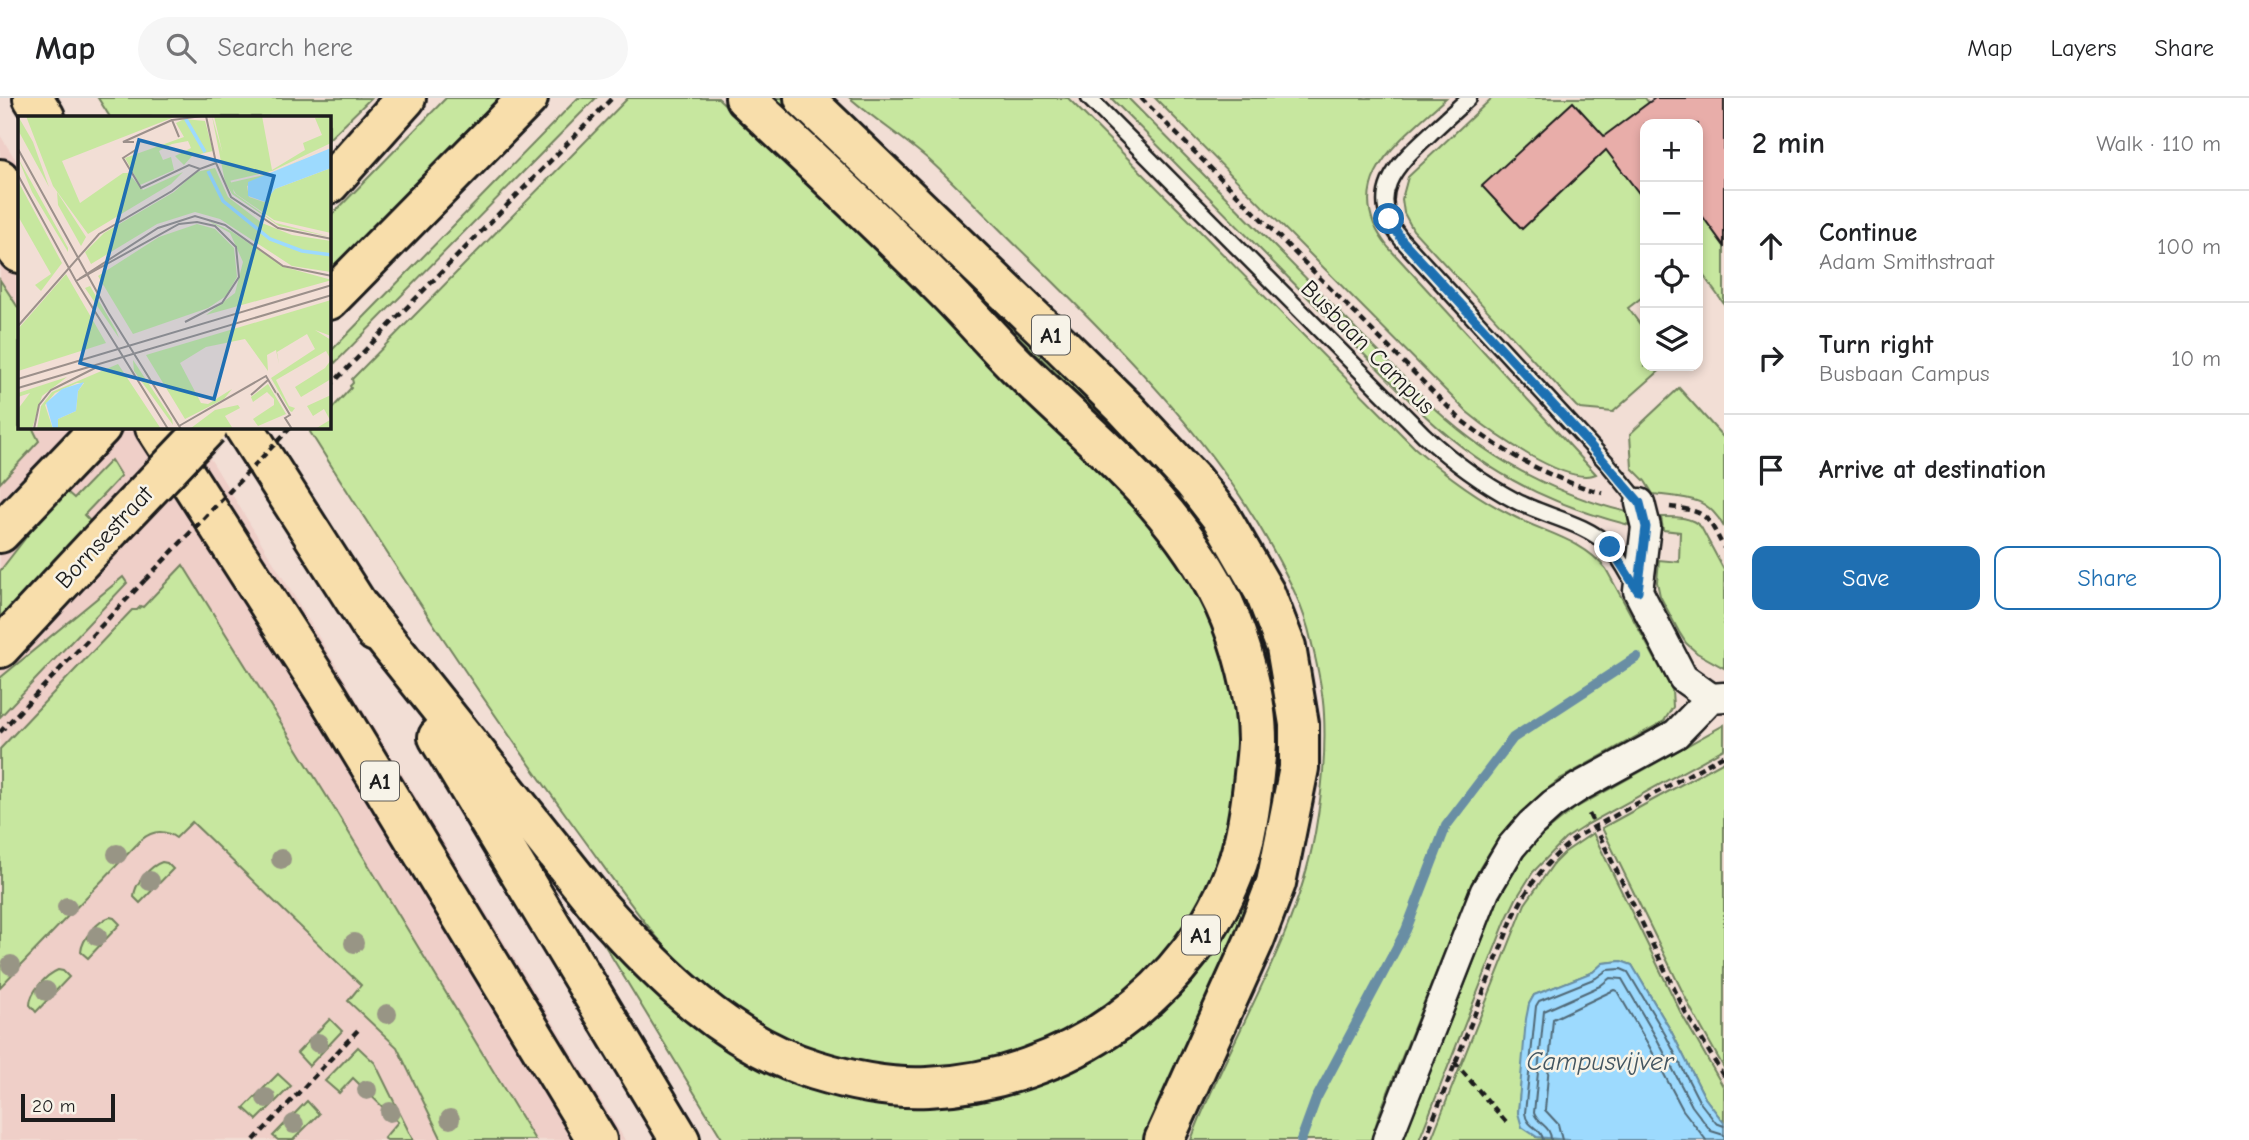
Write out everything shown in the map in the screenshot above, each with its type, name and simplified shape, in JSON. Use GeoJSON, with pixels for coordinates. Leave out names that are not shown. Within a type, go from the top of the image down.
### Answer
{"type":"FeatureCollection","features":[{"type":"Feature","properties":{"kind":"main road"},"geometry":{"type":"LineString","coordinates":[[33,98],[44,116]]}},
{"type":"Feature","properties":{"kind":"main road"},"geometry":{"type":"LineString","coordinates":[[331,182],[406,98]]}},
{"type":"Feature","properties":{"kind":"main road"},"geometry":{"type":"LineString","coordinates":[[331,298],[528,98]]}},
{"type":"Feature","properties":{"kind":"main road","name":"A1"},"geometry":{"type":"LineString","coordinates":[[362,610],[631,943],[662,976],[710,1014],[770,1051],[812,1069],[872,1084],[926,1088],[982,1081],[1038,1066],[1099,1036],[1141,1005],[1177,969],[1210,923],[1237,864],[1250,816],[1257,739],[1249,676],[1224,605],[1194,550],[1155,500],[1120,462],[1016,365],[944,288],[746,98]]}},
{"type":"Feature","properties":{"kind":"main road","name":"A1"},"geometry":{"type":"LineString","coordinates":[[804,98],[1125,408],[1193,481],[1221,517],[1265,593],[1286,647],[1299,724],[1299,768],[1276,883],[1232,990],[1164,1140]]}},
{"type":"Feature","properties":{"kind":"main road"},"geometry":{"type":"LineString","coordinates":[[0,179],[18,208]]}},
{"type":"Feature","properties":{"kind":"main road"},"geometry":{"type":"LineString","coordinates":[[0,229],[18,252]]}},
{"type":"Feature","properties":{"kind":"main road"},"geometry":{"type":"LineString","coordinates":[[0,533],[99,429]]}},
{"type":"Feature","properties":{"kind":"main road","name":"A1"},"geometry":{"type":"LineString","coordinates":[[156,429],[327,695],[597,1140]]}},
{"type":"Feature","properties":{"kind":"main road","name":"Bornsestraat"},"geometry":{"type":"LineString","coordinates":[[0,648],[206,429]]}},
{"type":"Feature","properties":{"kind":"main road","name":"A1"},"geometry":{"type":"LineString","coordinates":[[245,429],[362,610],[680,1140]]}},
{"type":"Feature","properties":{"kind":"street"},"geometry":{"type":"LineString","coordinates":[[1387,1140],[1485,891],[1511,847],[1553,804],[1676,734],[1717,697],[1683,678],[1638,591],[1646,527],[1640,503]]}},
{"type":"Feature","properties":{"kind":"lane","name":"Busbaan Campus"},"geometry":{"type":"LineString","coordinates":[[1089,98],[1424,435],[1460,465],[1500,492],[1537,511],[1580,527],[1605,542],[1620,559],[1638,591]]}},
{"type":"Feature","properties":{"kind":"lane"},"geometry":{"type":"LineString","coordinates":[[1469,98],[1396,167],[1387,187],[1389,219],[1402,240],[1640,503]]}},
{"type":"Feature","properties":{"kind":"path"},"geometry":{"type":"LineString","coordinates":[[331,384],[612,98]]}},
{"type":"Feature","properties":{"kind":"path"},"geometry":{"type":"LineString","coordinates":[[1141,98],[1461,420],[1495,445],[1539,471],[1577,487],[1640,503],[1698,511],[1712,525],[1724,548]]}},
{"type":"Feature","properties":{"kind":"path"},"geometry":{"type":"LineString","coordinates":[[0,732],[289,429]]}},
{"type":"Feature","properties":{"kind":"path"},"geometry":{"type":"LineString","coordinates":[[1425,1140],[1524,894],[1539,873],[1559,851],[1595,826],[1724,755]]}},
{"type":"Feature","properties":{"kind":"path"},"geometry":{"type":"LineString","coordinates":[[1595,826],[1685,1011],[1724,1077]]}},
{"type":"Feature","properties":{"kind":"path"},"geometry":{"type":"LineString","coordinates":[[254,1140],[359,1029]]}},
{"type":"Feature","properties":{"kind":"path"},"geometry":{"type":"LineString","coordinates":[[1428,1032],[1508,1124]]}},
{"type":"Feature","properties":{"kind":"shaded area"},"geometry":{"type":"Polygon","coordinates":[[[0,135],[18,163],[18,429],[192,429],[625,1140],[0,1140],[0,135]]]}},
{"type":"Feature","properties":{"kind":"green space"},"geometry":{"type":"Polygon","coordinates":[[[98,98],[371,98],[331,137],[331,116],[109,116],[98,98]]]}},
{"type":"Feature","properties":{"kind":"green space"},"geometry":{"type":"Polygon","coordinates":[[[446,98],[504,98],[331,273],[331,216],[446,98]]]}},
{"type":"Feature","properties":{"kind":"green space"},"geometry":{"type":"Polygon","coordinates":[[[578,98],[596,98],[335,363],[331,351],[578,98]]]}},
{"type":"Feature","properties":{"kind":"green space"},"geometry":{"type":"Polygon","coordinates":[[[628,98],[718,98],[1061,427],[1139,511],[1191,580],[1210,618],[1222,651],[1230,684],[1237,751],[1235,785],[1220,851],[1201,899],[1181,934],[1135,984],[1079,1024],[1017,1051],[974,1062],[931,1067],[888,1066],[845,1059],[804,1046],[764,1027],[725,1002],[682,965],[627,899],[507,732],[310,432],[312,429],[331,429],[331,410],[351,388],[352,379],[628,98]]]}},
{"type":"Feature","properties":{"kind":"green space"},"geometry":{"type":"Polygon","coordinates":[[[772,98],[786,98],[1197,506],[1272,647],[1287,761],[1268,874],[1153,1140],[723,1140],[593,926],[800,1084],[849,1098],[881,1103],[962,1103],[1037,1086],[1105,1054],[1163,1010],[1210,955],[1245,892],[1268,823],[1275,749],[1267,672],[1241,597],[1214,550],[1170,491],[1121,436],[772,98]]]}},
{"type":"Feature","properties":{"kind":"green space"},"geometry":{"type":"Polygon","coordinates":[[[850,98],[1068,98],[1415,448],[1450,476],[1500,509],[1586,550],[1596,559],[1606,569],[1672,690],[1673,707],[1664,721],[1560,779],[1521,813],[1489,853],[1472,883],[1371,1140],[1191,1140],[1293,913],[1306,874],[1315,833],[1324,759],[1323,705],[1308,628],[1290,581],[1248,508],[1221,469],[1193,432],[1131,361],[942,172],[850,98]]]}},
{"type":"Feature","properties":{"kind":"green space"},"geometry":{"type":"Polygon","coordinates":[[[1111,98],[1128,98],[1435,409],[1456,427],[1524,473],[1574,495],[1627,512],[1629,525],[1568,506],[1540,494],[1463,448],[1415,406],[1111,98]]]}},
{"type":"Feature","properties":{"kind":"green space"},"geometry":{"type":"Polygon","coordinates":[[[1155,98],[1446,98],[1411,129],[1381,164],[1372,182],[1369,202],[1374,224],[1388,247],[1596,474],[1583,476],[1549,465],[1510,443],[1467,412],[1155,98]]]}},
{"type":"Feature","properties":{"kind":"green space"},"geometry":{"type":"Polygon","coordinates":[[[1492,98],[1645,98],[1649,103],[1629,118],[1640,133],[1640,299],[1628,308],[1640,324],[1640,371],[1659,371],[1613,412],[1580,409],[1576,406],[1413,230],[1404,213],[1402,199],[1408,177],[1492,98]]]}},
{"type":"Feature","properties":{"kind":"green space"},"geometry":{"type":"Polygon","coordinates":[[[1703,217],[1724,246],[1724,304],[1703,275],[1703,217]]]}},
{"type":"Feature","properties":{"kind":"green space"},"geometry":{"type":"Polygon","coordinates":[[[0,280],[18,307],[18,429],[33,429],[39,441],[0,483],[0,280]]]}},
{"type":"Feature","properties":{"kind":"green space"},"geometry":{"type":"Polygon","coordinates":[[[1679,388],[1724,438],[1724,527],[1703,504],[1685,498],[1653,494],[1632,468],[1630,434],[1679,388]]]}},
{"type":"Feature","properties":{"kind":"green space"},"geometry":{"type":"Polygon","coordinates":[[[111,460],[121,476],[84,515],[92,523],[0,623],[0,571],[48,509],[66,491],[74,498],[111,460]]]}},
{"type":"Feature","properties":{"kind":"green space"},"geometry":{"type":"Polygon","coordinates":[[[1661,517],[1682,518],[1697,523],[1724,570],[1724,668],[1697,653],[1686,643],[1660,596],[1657,582],[1659,560],[1679,562],[1680,532],[1663,530],[1661,517]]]}},
{"type":"Feature","properties":{"kind":"green space"},"geometry":{"type":"Polygon","coordinates":[[[183,565],[535,1140],[442,1140],[397,1047],[348,1001],[361,985],[192,822],[176,838],[158,832],[141,840],[0,987],[0,749],[132,610],[143,607],[183,565]]]}},
{"type":"Feature","properties":{"kind":"green space"},"geometry":{"type":"Polygon","coordinates":[[[123,577],[127,583],[0,717],[0,678],[123,577]]]}},
{"type":"Feature","properties":{"kind":"green space"},"geometry":{"type":"Polygon","coordinates":[[[1724,725],[1724,749],[1588,824],[1565,839],[1533,872],[1506,920],[1419,1140],[1403,1140],[1499,898],[1523,857],[1542,835],[1574,809],[1724,725]]]}},
{"type":"Feature","properties":{"kind":"green space"},"geometry":{"type":"Polygon","coordinates":[[[1724,761],[1724,1068],[1691,1009],[1602,828],[1724,761]]]}},
{"type":"Feature","properties":{"kind":"green space"},"geometry":{"type":"Polygon","coordinates":[[[1593,833],[1681,1013],[1724,1088],[1724,1123],[1705,1098],[1671,1031],[1632,965],[1621,961],[1603,963],[1593,972],[1534,995],[1529,1004],[1518,1113],[1536,1137],[1568,1140],[1431,1140],[1525,904],[1554,863],[1593,833]]]}},
{"type":"Feature","properties":{"kind":"green space"},"geometry":{"type":"Polygon","coordinates":[[[162,862],[173,869],[140,903],[134,897],[140,881],[148,871],[162,862]]]}},
{"type":"Feature","properties":{"kind":"green space"},"geometry":{"type":"Polygon","coordinates":[[[110,917],[120,924],[88,958],[81,952],[84,941],[96,926],[110,917]]]}},
{"type":"Feature","properties":{"kind":"green space"},"geometry":{"type":"Polygon","coordinates":[[[58,970],[69,977],[36,1012],[30,1005],[33,995],[44,980],[58,970]]]}},
{"type":"Feature","properties":{"kind":"green space"},"geometry":{"type":"Polygon","coordinates":[[[330,1019],[342,1031],[309,1066],[297,1053],[330,1019]]]}},
{"type":"Feature","properties":{"kind":"green space"},"geometry":{"type":"Polygon","coordinates":[[[358,1047],[375,1063],[413,1140],[384,1138],[398,1122],[353,1078],[339,1093],[325,1081],[358,1047]]]}},
{"type":"Feature","properties":{"kind":"green space"},"geometry":{"type":"Polygon","coordinates":[[[278,1074],[291,1086],[257,1120],[244,1108],[278,1074]]]}},
{"type":"Feature","properties":{"kind":"green space"},"geometry":{"type":"Polygon","coordinates":[[[307,1101],[319,1114],[293,1140],[278,1140],[273,1136],[307,1101]]]}},
{"type":"Feature","properties":{"kind":"water","name":"Campusvijver"},"geometry":{"type":"Polygon","coordinates":[[[1621,961],[1632,965],[1671,1031],[1705,1098],[1724,1123],[1724,1140],[1568,1140],[1537,1137],[1522,1127],[1518,1113],[1526,1019],[1534,995],[1593,972],[1603,963],[1621,961]]]}},
{"type":"Feature","properties":{"kind":"building"},"geometry":{"type":"Polygon","coordinates":[[[1655,98],[1724,98],[1724,246],[1703,217],[1703,119],[1640,119],[1640,194],[1606,150],[1522,229],[1482,186],[1573,102],[1604,136],[1655,98]]]}},
{"type":"Feature","properties":{"kind":"waterway"},"geometry":{"type":"LineString","coordinates":[[1301,1140],[1316,1099],[1406,930],[1446,826],[1513,738],[1637,657]]}},
{"type":"Feature","properties":{"kind":"route"},"geometry":{"type":"LineString","coordinates":[[1389,219],[1402,240],[1607,463],[1640,503],[1646,527],[1638,591],[1610,547]]}}]}
